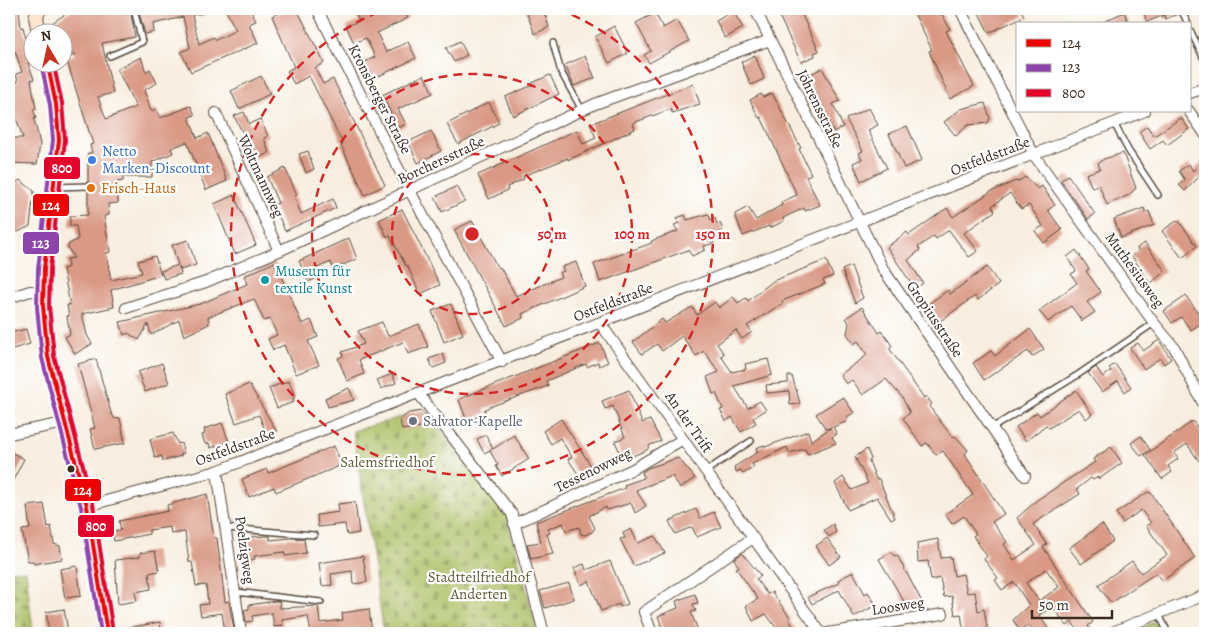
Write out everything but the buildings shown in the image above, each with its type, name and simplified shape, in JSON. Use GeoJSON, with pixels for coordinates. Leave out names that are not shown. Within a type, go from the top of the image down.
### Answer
{"type":"FeatureCollection","features":[{"type":"Feature","properties":{"kind":"main road"},"geometry":{"type":"LineString","coordinates":[[37,22],[36,17],[39,9]]}},
{"type":"Feature","properties":{"kind":"main road"},"geometry":{"type":"LineString","coordinates":[[49,72],[56,104],[58,126],[54,187],[43,292],[48,357],[87,506],[106,633]]}},
{"type":"Feature","properties":{"kind":"street","name":"Kronsberger Straße"},"geometry":{"type":"LineString","coordinates":[[317,9],[410,191],[502,362]]}},
{"type":"Feature","properties":{"kind":"street","name":"Jöhrensstraße"},"geometry":{"type":"LineString","coordinates":[[755,9],[859,222]]}},
{"type":"Feature","properties":{"kind":"street","name":"Muthesiusweg"},"geometry":{"type":"LineString","coordinates":[[960,9],[1034,155],[1154,323],[1174,347],[1205,407]]}},
{"type":"Feature","properties":{"kind":"street","name":"Borchersstraße"},"geometry":{"type":"LineString","coordinates":[[126,308],[206,282],[279,251],[583,110],[770,40]]}},
{"type":"Feature","properties":{"kind":"street"},"geometry":{"type":"LineString","coordinates":[[1192,93],[1205,88]]}},
{"type":"Feature","properties":{"kind":"street","name":"Ostfeldstraße"},"geometry":{"type":"LineString","coordinates":[[87,506],[217,471],[1142,112]]}},
{"type":"Feature","properties":{"kind":"street"},"geometry":{"type":"LineString","coordinates":[[1190,112],[1205,134]]}},
{"type":"Feature","properties":{"kind":"street","name":"Woltmannweg"},"geometry":{"type":"LineString","coordinates":[[216,113],[279,251]]}},
{"type":"Feature","properties":{"kind":"street","name":"Gropiusstraße"},"geometry":{"type":"LineString","coordinates":[[859,222],[883,270],[1025,476]]}},
{"type":"Feature","properties":{"kind":"street"},"geometry":{"type":"LineString","coordinates":[[9,298],[30,291],[43,292]]}},
{"type":"Feature","properties":{"kind":"street","name":"An der Trift"},"geometry":{"type":"LineString","coordinates":[[600,323],[820,633]]}},
{"type":"Feature","properties":{"kind":"street"},"geometry":{"type":"LineString","coordinates":[[418,393],[512,514],[544,633]]}},
{"type":"Feature","properties":{"kind":"street"},"geometry":{"type":"LineString","coordinates":[[9,434],[64,423]]}},
{"type":"Feature","properties":{"kind":"street","name":"Tessenowweg"},"geometry":{"type":"LineString","coordinates":[[514,524],[633,469],[683,439]]}},
{"type":"Feature","properties":{"kind":"street","name":"Poelzigweg"},"geometry":{"type":"LineString","coordinates":[[217,471],[241,633]]}},
{"type":"Feature","properties":{"kind":"street"},"geometry":{"type":"LineString","coordinates":[[652,633],[644,612],[753,538]]}},
{"type":"Feature","properties":{"kind":"street"},"geometry":{"type":"LineString","coordinates":[[1110,633],[1205,595]]}},
{"type":"Feature","properties":{"kind":"street","name":"Loosweg"},"geometry":{"type":"LineString","coordinates":[[828,633],[943,614]]}},
{"type":"Feature","properties":{"kind":"lane"},"geometry":{"type":"LineString","coordinates":[[110,56],[142,42],[134,9]]}},
{"type":"Feature","properties":{"kind":"lane"},"geometry":{"type":"LineString","coordinates":[[1181,9],[1187,22]]}},
{"type":"Feature","properties":{"kind":"lane"},"geometry":{"type":"LineString","coordinates":[[1192,34],[1205,61]]}},
{"type":"Feature","properties":{"kind":"lane"},"geometry":{"type":"LineString","coordinates":[[553,43],[561,72],[583,110]]}},
{"type":"Feature","properties":{"kind":"lane"},"geometry":{"type":"LineString","coordinates":[[1114,123],[1128,150],[1158,195]]}},
{"type":"Feature","properties":{"kind":"lane"},"geometry":{"type":"LineString","coordinates":[[54,187],[88,186]]}},
{"type":"Feature","properties":{"kind":"lane"},"geometry":{"type":"LineString","coordinates":[[992,428],[1076,376],[1154,323]]}},
{"type":"Feature","properties":{"kind":"lane"},"geometry":{"type":"LineString","coordinates":[[706,471],[751,442]]}},
{"type":"Feature","properties":{"kind":"lane"},"geometry":{"type":"LineString","coordinates":[[226,528],[314,535]]}},
{"type":"Feature","properties":{"kind":"lane"},"geometry":{"type":"LineString","coordinates":[[236,592],[321,602]]}},
{"type":"Feature","properties":{"kind":"lane"},"geometry":{"type":"LineString","coordinates":[[1159,614],[1168,633]]}},
{"type":"Feature","properties":{"kind":"green space"},"geometry":{"type":"Polygon","coordinates":[[[422,411],[426,414],[427,419],[435,423],[506,513],[538,633],[384,633],[353,431],[422,411]]]}},
{"type":"Feature","properties":{"kind":"green space"},"geometry":{"type":"Polygon","coordinates":[[[9,570],[26,571],[33,631],[9,631],[9,570]]]}},
{"type":"Feature","properties":{"kind":"green space"},"geometry":{"type":"Polygon","coordinates":[[[1154,622],[1162,633],[1127,633],[1154,622]]]}},
{"type":"Feature","properties":{"kind":"transit line","name":"123"},"geometry":{"type":"LineString","coordinates":[[43,72],[50,105],[53,140],[38,269],[37,307],[42,358],[81,507],[101,633]]}},
{"type":"Feature","properties":{"kind":"transit line","name":"124"},"geometry":{"type":"LineString","coordinates":[[49,72],[56,104],[59,140],[44,269],[43,306],[48,357],[87,506],[107,633]]}},
{"type":"Feature","properties":{"kind":"transit line","name":"800"},"geometry":{"type":"LineString","coordinates":[[55,72],[62,103],[65,140],[50,269],[49,306],[54,356],[93,504],[113,632]]}},
{"type":"Feature","properties":{"kind":"place","name":"Netto Marken-Discount"},"geometry":{"type":"Point","coordinates":[92,160]}},
{"type":"Feature","properties":{"kind":"place","name":"Frisch-Haus"},"geometry":{"type":"Point","coordinates":[91,188]}},
{"type":"Feature","properties":{"kind":"place","name":"Museum für textile Kunst"},"geometry":{"type":"Point","coordinates":[265,280]}},
{"type":"Feature","properties":{"kind":"place","name":"Salvator-Kapelle"},"geometry":{"type":"Point","coordinates":[413,421]}},
{"type":"Feature","properties":{"kind":"park label","name":"Salemsfriedhof"},"geometry":{"type":"Point","coordinates":[387,462]}},
{"type":"Feature","properties":{"kind":"park label","name":"Stadtteilfriedhof Anderten"},"geometry":{"type":"Point","coordinates":[479,586]}}]}
